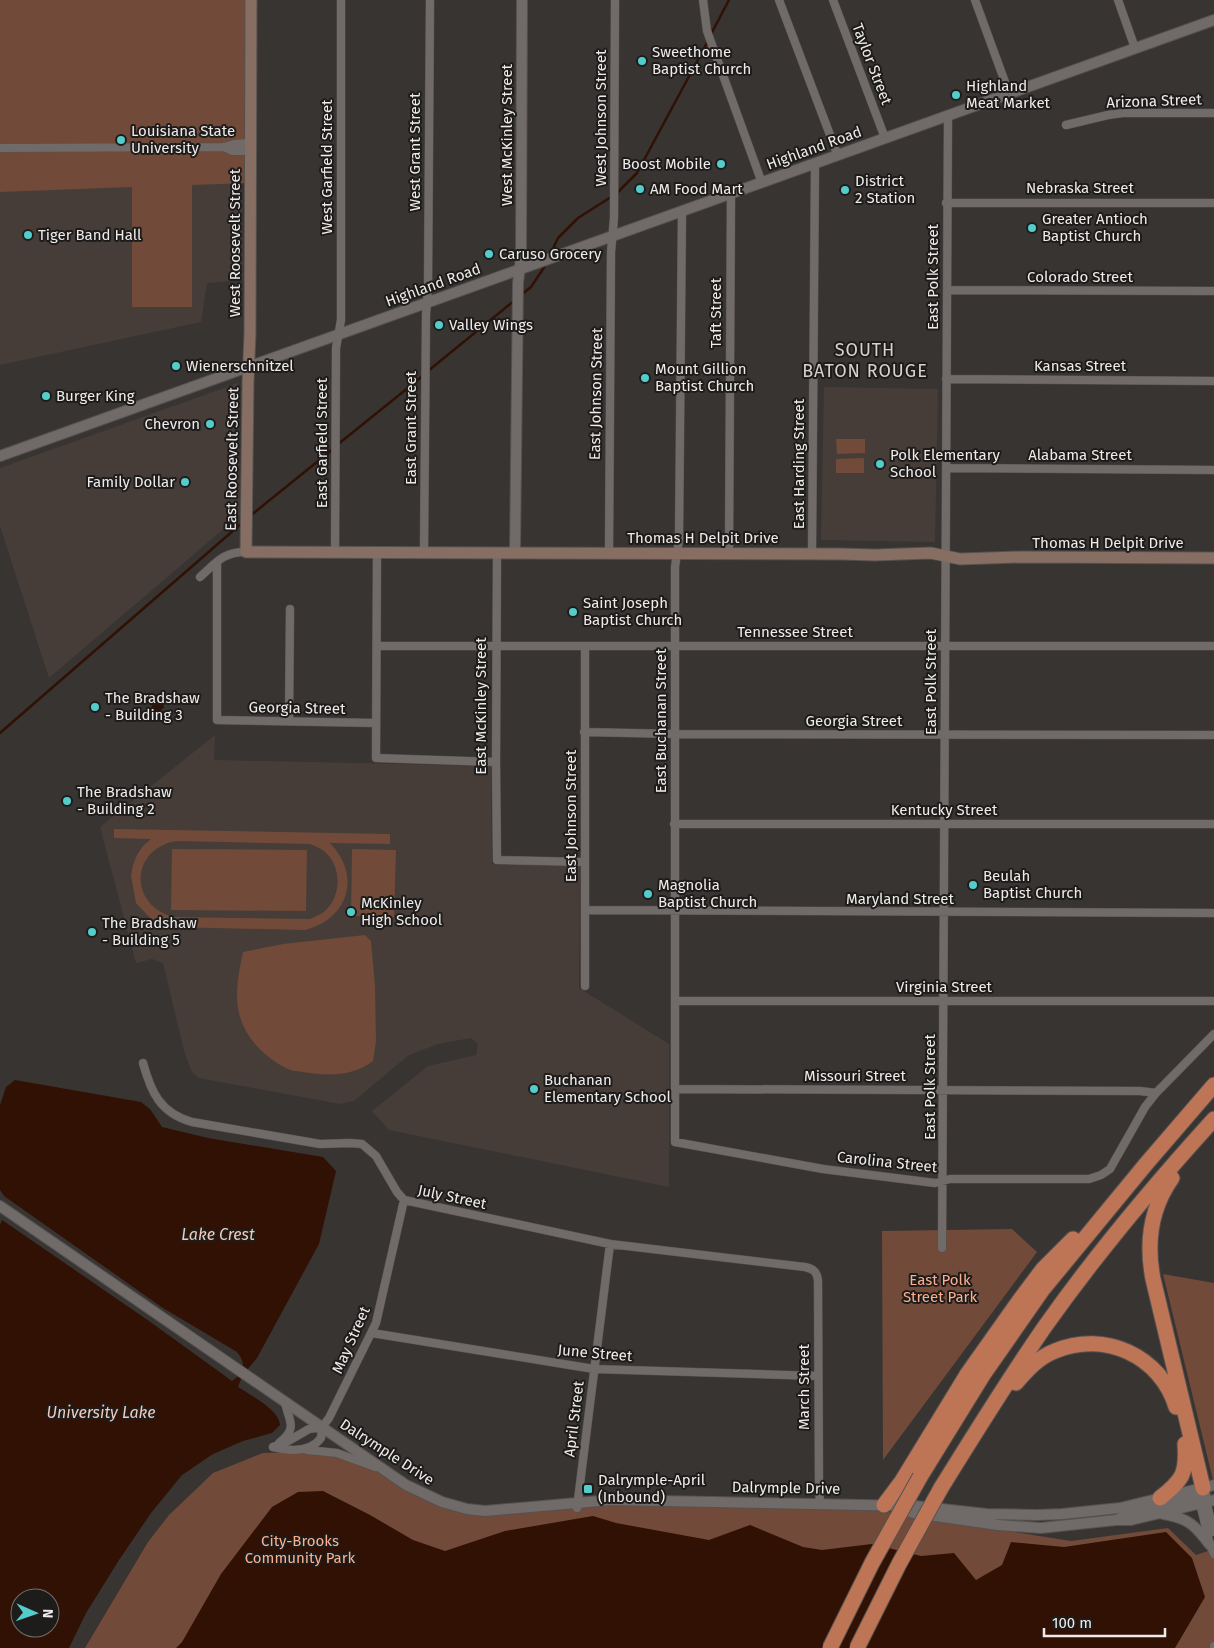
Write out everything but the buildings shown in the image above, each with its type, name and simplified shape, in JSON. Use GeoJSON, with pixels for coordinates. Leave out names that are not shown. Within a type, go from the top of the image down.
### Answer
{"type":"FeatureCollection","features":[{"type":"Feature","properties":{"kind":"highway"},"geometry":{"type":"LineString","coordinates":[[830,1648],[872,1563],[920,1477],[983,1375],[1043,1289],[1214,1085]]}},
{"type":"Feature","properties":{"kind":"highway"},"geometry":{"type":"LineString","coordinates":[[857,1648],[896,1570],[941,1488],[971,1438],[1036,1339],[1108,1242],[1166,1172],[1214,1119]]}},
{"type":"Feature","properties":{"kind":"highway"},"geometry":{"type":"LineString","coordinates":[[1160,1498],[1173,1488],[1184,1474],[1189,1446],[1153,1279],[1149,1257],[1150,1237],[1155,1210],[1162,1193],[1214,1119]]}},
{"type":"Feature","properties":{"kind":"highway"},"geometry":{"type":"LineString","coordinates":[[884,1505],[902,1481],[968,1373],[1030,1286],[1043,1269],[1074,1238],[1094,1227]]}},
{"type":"Feature","properties":{"kind":"highway"},"geometry":{"type":"LineString","coordinates":[[971,1438],[1035,1363],[1055,1350],[1076,1344],[1091,1343],[1112,1346],[1127,1351],[1145,1362],[1166,1384],[1173,1397],[1205,1495]]}},
{"type":"Feature","properties":{"kind":"highway"},"geometry":{"type":"LineString","coordinates":[[1189,1446],[1204,1466],[1214,1473]]}},
{"type":"Feature","properties":{"kind":"main road","name":"West Roosevelt Street"},"geometry":{"type":"LineString","coordinates":[[249,367],[250,0]]}},
{"type":"Feature","properties":{"kind":"main road","name":"East Roosevelt Street"},"geometry":{"type":"LineString","coordinates":[[246,552],[249,367]]}},
{"type":"Feature","properties":{"kind":"main road","name":"Thomas H Delpit Drive"},"geometry":{"type":"LineString","coordinates":[[246,552],[875,555],[930,553],[960,559],[1021,557],[1214,558]]}},
{"type":"Feature","properties":{"kind":"street","name":"West Garfield Street"},"geometry":{"type":"LineString","coordinates":[[338,335],[341,320],[341,0]]}},
{"type":"Feature","properties":{"kind":"street","name":"West Grant Street"},"geometry":{"type":"LineString","coordinates":[[427,303],[430,0]]}},
{"type":"Feature","properties":{"kind":"street","name":"West McKinley Street"},"geometry":{"type":"LineString","coordinates":[[522,0],[521,257],[524,268]]}},
{"type":"Feature","properties":{"kind":"street","name":"West Johnson Street"},"geometry":{"type":"LineString","coordinates":[[613,236],[615,0]]}},
{"type":"Feature","properties":{"kind":"street"},"geometry":{"type":"LineString","coordinates":[[703,0],[707,31],[762,183]]}},
{"type":"Feature","properties":{"kind":"street"},"geometry":{"type":"LineString","coordinates":[[779,0],[838,156]]}},
{"type":"Feature","properties":{"kind":"street","name":"Taylor Street"},"geometry":{"type":"LineString","coordinates":[[833,0],[885,138]]}},
{"type":"Feature","properties":{"kind":"street"},"geometry":{"type":"LineString","coordinates":[[975,0],[1009,93]]}},
{"type":"Feature","properties":{"kind":"street"},"geometry":{"type":"LineString","coordinates":[[1118,0],[1135,48]]}},
{"type":"Feature","properties":{"kind":"street","name":"Highland Road"},"geometry":{"type":"LineString","coordinates":[[0,456],[1214,20]]}},
{"type":"Feature","properties":{"kind":"street","name":"Arizona Street"},"geometry":{"type":"LineString","coordinates":[[1066,125],[1116,114],[1214,113]]}},
{"type":"Feature","properties":{"kind":"street","name":"East Polk Street"},"geometry":{"type":"LineString","coordinates":[[942,1248],[944,1181],[943,1001],[946,203],[948,116]]}},
{"type":"Feature","properties":{"kind":"street"},"geometry":{"type":"LineString","coordinates":[[0,148],[224,147],[232,151],[250,147]]}},
{"type":"Feature","properties":{"kind":"street","name":"East Harding Street"},"geometry":{"type":"LineString","coordinates":[[812,554],[815,164]]}},
{"type":"Feature","properties":{"kind":"street","name":"Taft Street"},"geometry":{"type":"LineString","coordinates":[[729,553],[731,193]]}},
{"type":"Feature","properties":{"kind":"street","name":"Nebraska Street"},"geometry":{"type":"LineString","coordinates":[[946,203],[1214,203]]}},
{"type":"Feature","properties":{"kind":"street","name":"East Buchanan Street"},"geometry":{"type":"LineString","coordinates":[[675,1142],[675,567],[679,539],[682,211]]}},
{"type":"Feature","properties":{"kind":"street","name":"East Johnson Street"},"geometry":{"type":"LineString","coordinates":[[608,553],[613,236]]}},
{"type":"Feature","properties":{"kind":"street"},"geometry":{"type":"LineString","coordinates":[[515,552],[517,311],[518,285],[524,268]]}},
{"type":"Feature","properties":{"kind":"street","name":"Colorado Street"},"geometry":{"type":"LineString","coordinates":[[946,290],[1214,291]]}},
{"type":"Feature","properties":{"kind":"street","name":"East Grant Street"},"geometry":{"type":"LineString","coordinates":[[424,552],[427,303]]}},
{"type":"Feature","properties":{"kind":"street","name":"East Garfield Street"},"geometry":{"type":"LineString","coordinates":[[335,552],[336,348],[338,335]]}},
{"type":"Feature","properties":{"kind":"street","name":"Kansas Street"},"geometry":{"type":"LineString","coordinates":[[946,379],[1214,380]]}},
{"type":"Feature","properties":{"kind":"street","name":"Alabama Street"},"geometry":{"type":"LineString","coordinates":[[946,468],[1214,470]]}},
{"type":"Feature","properties":{"kind":"street","name":"Thomas H Delpit Drive"},"geometry":{"type":"LineString","coordinates":[[200,577],[232,552],[246,552]]}},
{"type":"Feature","properties":{"kind":"street"},"geometry":{"type":"LineString","coordinates":[[377,552],[376,758],[496,762]]}},
{"type":"Feature","properties":{"kind":"street","name":"East McKinley Street"},"geometry":{"type":"LineString","coordinates":[[497,552],[497,860],[584,862]]}},
{"type":"Feature","properties":{"kind":"street","name":"Georgia Street"},"geometry":{"type":"LineString","coordinates":[[217,562],[217,720],[376,724]]}},
{"type":"Feature","properties":{"kind":"street"},"geometry":{"type":"LineString","coordinates":[[289,721],[290,609]]}},
{"type":"Feature","properties":{"kind":"street","name":"Tennessee Street"},"geometry":{"type":"LineString","coordinates":[[377,646],[1214,646]]}},
{"type":"Feature","properties":{"kind":"street","name":"East Johnson Street"},"geometry":{"type":"LineString","coordinates":[[585,646],[584,862],[586,986]]}},
{"type":"Feature","properties":{"kind":"street","name":"Georgia Street"},"geometry":{"type":"LineString","coordinates":[[584,732],[675,734],[1214,735]]}},
{"type":"Feature","properties":{"kind":"street","name":"Kentucky Street"},"geometry":{"type":"LineString","coordinates":[[674,824],[1214,824]]}},
{"type":"Feature","properties":{"kind":"street","name":"Maryland Street"},"geometry":{"type":"LineString","coordinates":[[585,910],[1214,913]]}},
{"type":"Feature","properties":{"kind":"street","name":"Virginia Street"},"geometry":{"type":"LineString","coordinates":[[675,1001],[1214,1002]]}},
{"type":"Feature","properties":{"kind":"street"},"geometry":{"type":"LineString","coordinates":[[1156,1094],[1214,1034]]}},
{"type":"Feature","properties":{"kind":"street","name":"July Street"},"geometry":{"type":"LineString","coordinates":[[143,1063],[152,1090],[162,1105],[174,1114],[192,1122],[320,1144],[362,1144],[376,1156],[397,1192],[404,1200],[610,1244],[805,1267],[815,1271]]}},
{"type":"Feature","properties":{"kind":"street","name":"Missouri Street"},"geometry":{"type":"LineString","coordinates":[[675,1089],[1140,1091],[1156,1094]]}},
{"type":"Feature","properties":{"kind":"street","name":"Carolina Street"},"geometry":{"type":"LineString","coordinates":[[675,1142],[823,1169],[935,1183],[950,1179],[1077,1180],[1098,1177],[1110,1169],[1134,1123],[1156,1094]]}},
{"type":"Feature","properties":{"kind":"street","name":"May Street"},"geometry":{"type":"LineString","coordinates":[[300,1449],[310,1447],[318,1442],[322,1434],[322,1427],[329,1418],[372,1333],[382,1304],[404,1200]]}},
{"type":"Feature","properties":{"kind":"street","name":"Dalrymple Drive"},"geometry":{"type":"LineString","coordinates":[[0,1206],[406,1485],[428,1497],[467,1509],[485,1511],[577,1505],[611,1500],[884,1505],[915,1506],[987,1514],[1062,1514],[1120,1508],[1160,1498],[1205,1495]]}},
{"type":"Feature","properties":{"kind":"street","name":"April Street"},"geometry":{"type":"LineString","coordinates":[[577,1505],[610,1244]]}},
{"type":"Feature","properties":{"kind":"street","name":"March Street"},"geometry":{"type":"LineString","coordinates":[[815,1271],[818,1281],[820,1504]]}},
{"type":"Feature","properties":{"kind":"street","name":"June Street"},"geometry":{"type":"LineString","coordinates":[[372,1333],[594,1369],[818,1376]]}},
{"type":"Feature","properties":{"kind":"street"},"geometry":{"type":"LineString","coordinates":[[278,1444],[285,1439],[291,1425],[291,1419],[286,1411],[284,1401]]}},
{"type":"Feature","properties":{"kind":"street"},"geometry":{"type":"LineString","coordinates":[[322,1427],[312,1428],[272,1447],[286,1450],[300,1449],[338,1453],[383,1469]]}},
{"type":"Feature","properties":{"kind":"street"},"geometry":{"type":"LineString","coordinates":[[1116,1520],[1129,1513],[1205,1495]]}},
{"type":"Feature","properties":{"kind":"street"},"geometry":{"type":"LineString","coordinates":[[1205,1495],[1214,1532]]}},
{"type":"Feature","properties":{"kind":"street"},"geometry":{"type":"LineString","coordinates":[[1205,1495],[1212,1550]]}},
{"type":"Feature","properties":{"kind":"street","name":"Dalrymple Drive"},"geometry":{"type":"LineString","coordinates":[[884,1505],[914,1513],[1013,1527],[1062,1527],[1116,1520],[1131,1520],[1160,1514],[1205,1495]]}},
{"type":"Feature","properties":{"kind":"street"},"geometry":{"type":"LineString","coordinates":[[1160,1514],[1188,1521],[1212,1550]]}},
{"type":"Feature","properties":{"kind":"shaded area","name":"Louisiana State University"},"geometry":{"type":"Polygon","coordinates":[[[0,0],[240,0],[243,280],[207,283],[201,322],[0,365],[0,0]]]}},
{"type":"Feature","properties":{"kind":"shaded area"},"geometry":{"type":"Polygon","coordinates":[[[238,383],[240,515],[49,678],[0,526],[0,468],[238,383]]]}},
{"type":"Feature","properties":{"kind":"shaded area","name":"Polk Elementary School"},"geometry":{"type":"Polygon","coordinates":[[[824,387],[938,389],[935,542],[821,540],[824,387]]]}},
{"type":"Feature","properties":{"kind":"shaded area","name":"McKinley High School"},"geometry":{"type":"Polygon","coordinates":[[[215,735],[214,760],[491,766],[492,864],[580,866],[579,988],[669,1044],[669,1187],[389,1130],[372,1111],[428,1066],[476,1055],[478,1044],[471,1038],[438,1044],[409,1055],[354,1101],[340,1104],[198,1078],[191,1070],[185,1054],[163,963],[152,959],[136,963],[100,827],[215,735]]]}},
{"type":"Feature","properties":{"kind":"green space","name":"Louisiana State University"},"geometry":{"type":"Polygon","coordinates":[[[0,0],[251,0],[250,183],[192,185],[192,307],[132,307],[132,187],[0,192],[0,0]]]}},
{"type":"Feature","properties":{"kind":"green space"},"geometry":{"type":"Polygon","coordinates":[[[836,439],[865,439],[865,453],[837,454],[836,439]]]}},
{"type":"Feature","properties":{"kind":"green space"},"geometry":{"type":"Polygon","coordinates":[[[864,458],[864,473],[836,473],[836,459],[864,458]]]}},
{"type":"Feature","properties":{"kind":"green space"},"geometry":{"type":"Polygon","coordinates":[[[114,829],[390,834],[390,844],[330,843],[340,855],[346,868],[348,881],[346,894],[341,906],[332,916],[320,924],[305,930],[172,927],[151,919],[136,903],[131,876],[137,855],[151,839],[114,838],[114,829]],[[176,841],[161,846],[150,854],[143,865],[142,889],[148,901],[158,910],[173,917],[310,919],[324,912],[332,902],[338,879],[330,857],[322,850],[310,844],[176,841]]]}},
{"type":"Feature","properties":{"kind":"green space"},"geometry":{"type":"Polygon","coordinates":[[[172,849],[307,850],[306,911],[171,910],[172,849]]]}},
{"type":"Feature","properties":{"kind":"green space"},"geometry":{"type":"Polygon","coordinates":[[[352,849],[396,850],[394,917],[351,916],[352,849]]]}},
{"type":"Feature","properties":{"kind":"green space"},"geometry":{"type":"Polygon","coordinates":[[[365,935],[371,941],[375,986],[376,1041],[373,1061],[348,1073],[321,1074],[290,1070],[269,1057],[247,1034],[240,1018],[237,990],[243,952],[283,944],[365,935]]]}},
{"type":"Feature","properties":{"kind":"green space","name":"East Polk Street Park"},"geometry":{"type":"Polygon","coordinates":[[[1012,1229],[1037,1252],[883,1460],[882,1231],[1012,1229]]]}},
{"type":"Feature","properties":{"kind":"green space"},"geometry":{"type":"Polygon","coordinates":[[[1163,1274],[1214,1283],[1214,1484],[1163,1274]]]}},
{"type":"Feature","properties":{"kind":"green space","name":"City-Brooks Community Park"},"geometry":{"type":"Polygon","coordinates":[[[324,1451],[383,1469],[467,1509],[578,1502],[838,1504],[1071,1541],[1168,1528],[1196,1555],[1214,1549],[1214,1648],[85,1648],[148,1542],[169,1515],[213,1473],[263,1453],[324,1451]]]}},
{"type":"Feature","properties":{"kind":"water"},"geometry":{"type":"Polygon","coordinates":[[[158,697],[159,700],[162,700],[164,708],[161,709],[161,713],[155,714],[151,698],[158,697]]]}},
{"type":"Feature","properties":{"kind":"water"},"geometry":{"type":"Polygon","coordinates":[[[15,1080],[141,1102],[150,1109],[162,1127],[208,1138],[323,1157],[336,1171],[319,1244],[257,1358],[243,1375],[238,1387],[270,1408],[279,1419],[280,1425],[272,1433],[243,1441],[213,1454],[182,1475],[151,1513],[119,1560],[86,1613],[69,1648],[0,1648],[0,1225],[2,1220],[149,1321],[232,1381],[239,1375],[243,1364],[237,1352],[163,1308],[4,1196],[0,1190],[0,1105],[6,1087],[15,1080]]]}},
{"type":"Feature","properties":{"kind":"water","name":"City-Brooks Community Park"},"geometry":{"type":"Polygon","coordinates":[[[323,1491],[413,1540],[445,1551],[505,1531],[593,1516],[616,1523],[709,1540],[750,1525],[803,1547],[822,1550],[872,1544],[921,1556],[954,1553],[976,1580],[1002,1565],[1011,1542],[1064,1547],[1166,1532],[1192,1558],[1205,1597],[1175,1648],[176,1648],[182,1642],[221,1574],[272,1507],[298,1492],[323,1491]]]}},
{"type":"Feature","properties":{"kind":"waterway"},"geometry":{"type":"LineString","coordinates":[[710,36],[729,0]]}},
{"type":"Feature","properties":{"kind":"waterway"},"geometry":{"type":"LineString","coordinates":[[616,194],[637,173],[708,41]]}},
{"type":"Feature","properties":{"kind":"waterway"},"geometry":{"type":"LineString","coordinates":[[550,255],[558,238],[578,218],[611,197]]}},
{"type":"Feature","properties":{"kind":"waterway"},"geometry":{"type":"LineString","coordinates":[[521,295],[531,287],[547,263]]}},
{"type":"Feature","properties":{"kind":"waterway"},"geometry":{"type":"LineString","coordinates":[[428,371],[515,300]]}},
{"type":"Feature","properties":{"kind":"waterway"},"geometry":{"type":"LineString","coordinates":[[337,445],[424,375]]}},
{"type":"Feature","properties":{"kind":"waterway"},"geometry":{"type":"LineString","coordinates":[[250,516],[333,449]]}},
{"type":"Feature","properties":{"kind":"waterway"},"geometry":{"type":"LineString","coordinates":[[0,733],[242,523]]}},
{"type":"Feature","properties":{"kind":"place","name":"Sweethome Baptist Church"},"geometry":{"type":"Point","coordinates":[642,61]}},
{"type":"Feature","properties":{"kind":"place","name":"Highland Meat Market"},"geometry":{"type":"Point","coordinates":[956,95]}},
{"type":"Feature","properties":{"kind":"place","name":"Louisiana State University"},"geometry":{"type":"Point","coordinates":[121,140]}},
{"type":"Feature","properties":{"kind":"place","name":"Boost Mobile"},"geometry":{"type":"Point","coordinates":[721,164]}},
{"type":"Feature","properties":{"kind":"place","name":"AM Food Mart"},"geometry":{"type":"Point","coordinates":[640,189]}},
{"type":"Feature","properties":{"kind":"place","name":"District 2 Station"},"geometry":{"type":"Point","coordinates":[845,190]}},
{"type":"Feature","properties":{"kind":"place","name":"Greater Antioch Baptist Church"},"geometry":{"type":"Point","coordinates":[1032,228]}},
{"type":"Feature","properties":{"kind":"place","name":"Tiger Band Hall"},"geometry":{"type":"Point","coordinates":[28,235]}},
{"type":"Feature","properties":{"kind":"place","name":"Caruso Grocery"},"geometry":{"type":"Point","coordinates":[489,254]}},
{"type":"Feature","properties":{"kind":"place","name":"Valley Wings"},"geometry":{"type":"Point","coordinates":[439,325]}},
{"type":"Feature","properties":{"kind":"place","name":"Wienerschnitzel"},"geometry":{"type":"Point","coordinates":[176,366]}},
{"type":"Feature","properties":{"kind":"place","name":"Mount Gillion Baptist Church"},"geometry":{"type":"Point","coordinates":[645,378]}},
{"type":"Feature","properties":{"kind":"place","name":"Burger King"},"geometry":{"type":"Point","coordinates":[46,396]}},
{"type":"Feature","properties":{"kind":"place","name":"Chevron"},"geometry":{"type":"Point","coordinates":[210,424]}},
{"type":"Feature","properties":{"kind":"place","name":"Polk Elementary School"},"geometry":{"type":"Point","coordinates":[880,464]}},
{"type":"Feature","properties":{"kind":"place","name":"Family Dollar"},"geometry":{"type":"Point","coordinates":[185,482]}},
{"type":"Feature","properties":{"kind":"place","name":"Saint Joseph Baptist Church"},"geometry":{"type":"Point","coordinates":[573,612]}},
{"type":"Feature","properties":{"kind":"place","name":"The Bradshaw - Building 3"},"geometry":{"type":"Point","coordinates":[95,707]}},
{"type":"Feature","properties":{"kind":"place","name":"The Bradshaw - Building 2"},"geometry":{"type":"Point","coordinates":[67,801]}},
{"type":"Feature","properties":{"kind":"place","name":"Beulah Baptist Church"},"geometry":{"type":"Point","coordinates":[973,885]}},
{"type":"Feature","properties":{"kind":"place","name":"Magnolia Baptist Church"},"geometry":{"type":"Point","coordinates":[648,894]}},
{"type":"Feature","properties":{"kind":"place","name":"McKinley High School"},"geometry":{"type":"Point","coordinates":[351,912]}},
{"type":"Feature","properties":{"kind":"place","name":"The Bradshaw - Building 5"},"geometry":{"type":"Point","coordinates":[92,932]}},
{"type":"Feature","properties":{"kind":"place","name":"Buchanan Elementary School"},"geometry":{"type":"Point","coordinates":[534,1089]}},
{"type":"Feature","properties":{"kind":"place","name":"Dalrymple-April (Inbound)"},"geometry":{"type":"Point","coordinates":[588,1489]}},
{"type":"Feature","properties":{"kind":"district","name":"SOUTH BATON ROUGE"},"geometry":{"type":"Point","coordinates":[865,360]}},
{"type":"Feature","properties":{"kind":"water label","name":"Lake Crest"},"geometry":{"type":"Point","coordinates":[218,1234]}},
{"type":"Feature","properties":{"kind":"water label","name":"University Lake"},"geometry":{"type":"Point","coordinates":[101,1412]}}]}
